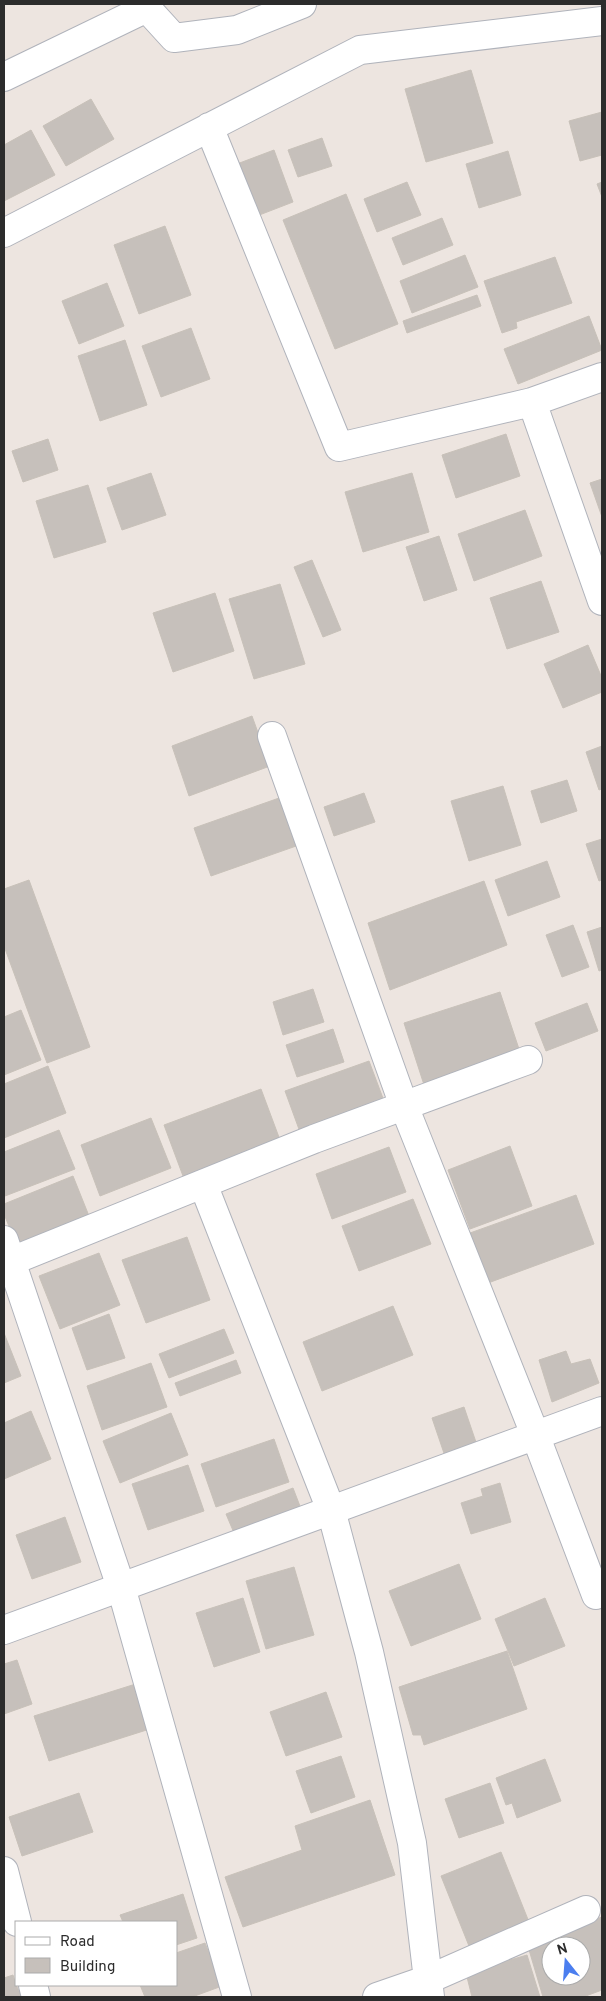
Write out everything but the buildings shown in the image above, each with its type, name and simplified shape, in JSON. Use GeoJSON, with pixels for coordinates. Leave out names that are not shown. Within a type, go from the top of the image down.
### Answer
{"type":"FeatureCollection","features":[{"type":"Feature","properties":{"kind":"street"},"geometry":{"type":"LineString","coordinates":[[4,77],[145,6],[174,38],[237,30],[302,4]]}},
{"type":"Feature","properties":{"kind":"street"},"geometry":{"type":"LineString","coordinates":[[4,233],[360,50],[602,21]]}},
{"type":"Feature","properties":{"kind":"street"},"geometry":{"type":"LineString","coordinates":[[209,127],[339,447],[532,402],[602,377]]}},
{"type":"Feature","properties":{"kind":"street"},"geometry":{"type":"LineString","coordinates":[[532,402],[602,601]]}},
{"type":"Feature","properties":{"kind":"street"},"geometry":{"type":"LineString","coordinates":[[272,736],[404,1106],[536,1437],[596,1595]]}},
{"type":"Feature","properties":{"kind":"street"},"geometry":{"type":"LineString","coordinates":[[237,1997],[121,1587],[11,1264],[6,1255],[203,1184],[314,1139],[528,1060]]}},
{"type":"Feature","properties":{"kind":"street"},"geometry":{"type":"LineString","coordinates":[[203,1184],[332,1510],[369,1652],[412,1843],[430,1988]]}},
{"type":"Feature","properties":{"kind":"street"},"geometry":{"type":"LineString","coordinates":[[4,1630],[536,1437],[602,1411]]}},
{"type":"Feature","properties":{"kind":"street"},"geometry":{"type":"LineString","coordinates":[[4,1871],[17,1921]]}},
{"type":"Feature","properties":{"kind":"street"},"geometry":{"type":"LineString","coordinates":[[377,1997],[430,1988],[586,1910]]}}]}
